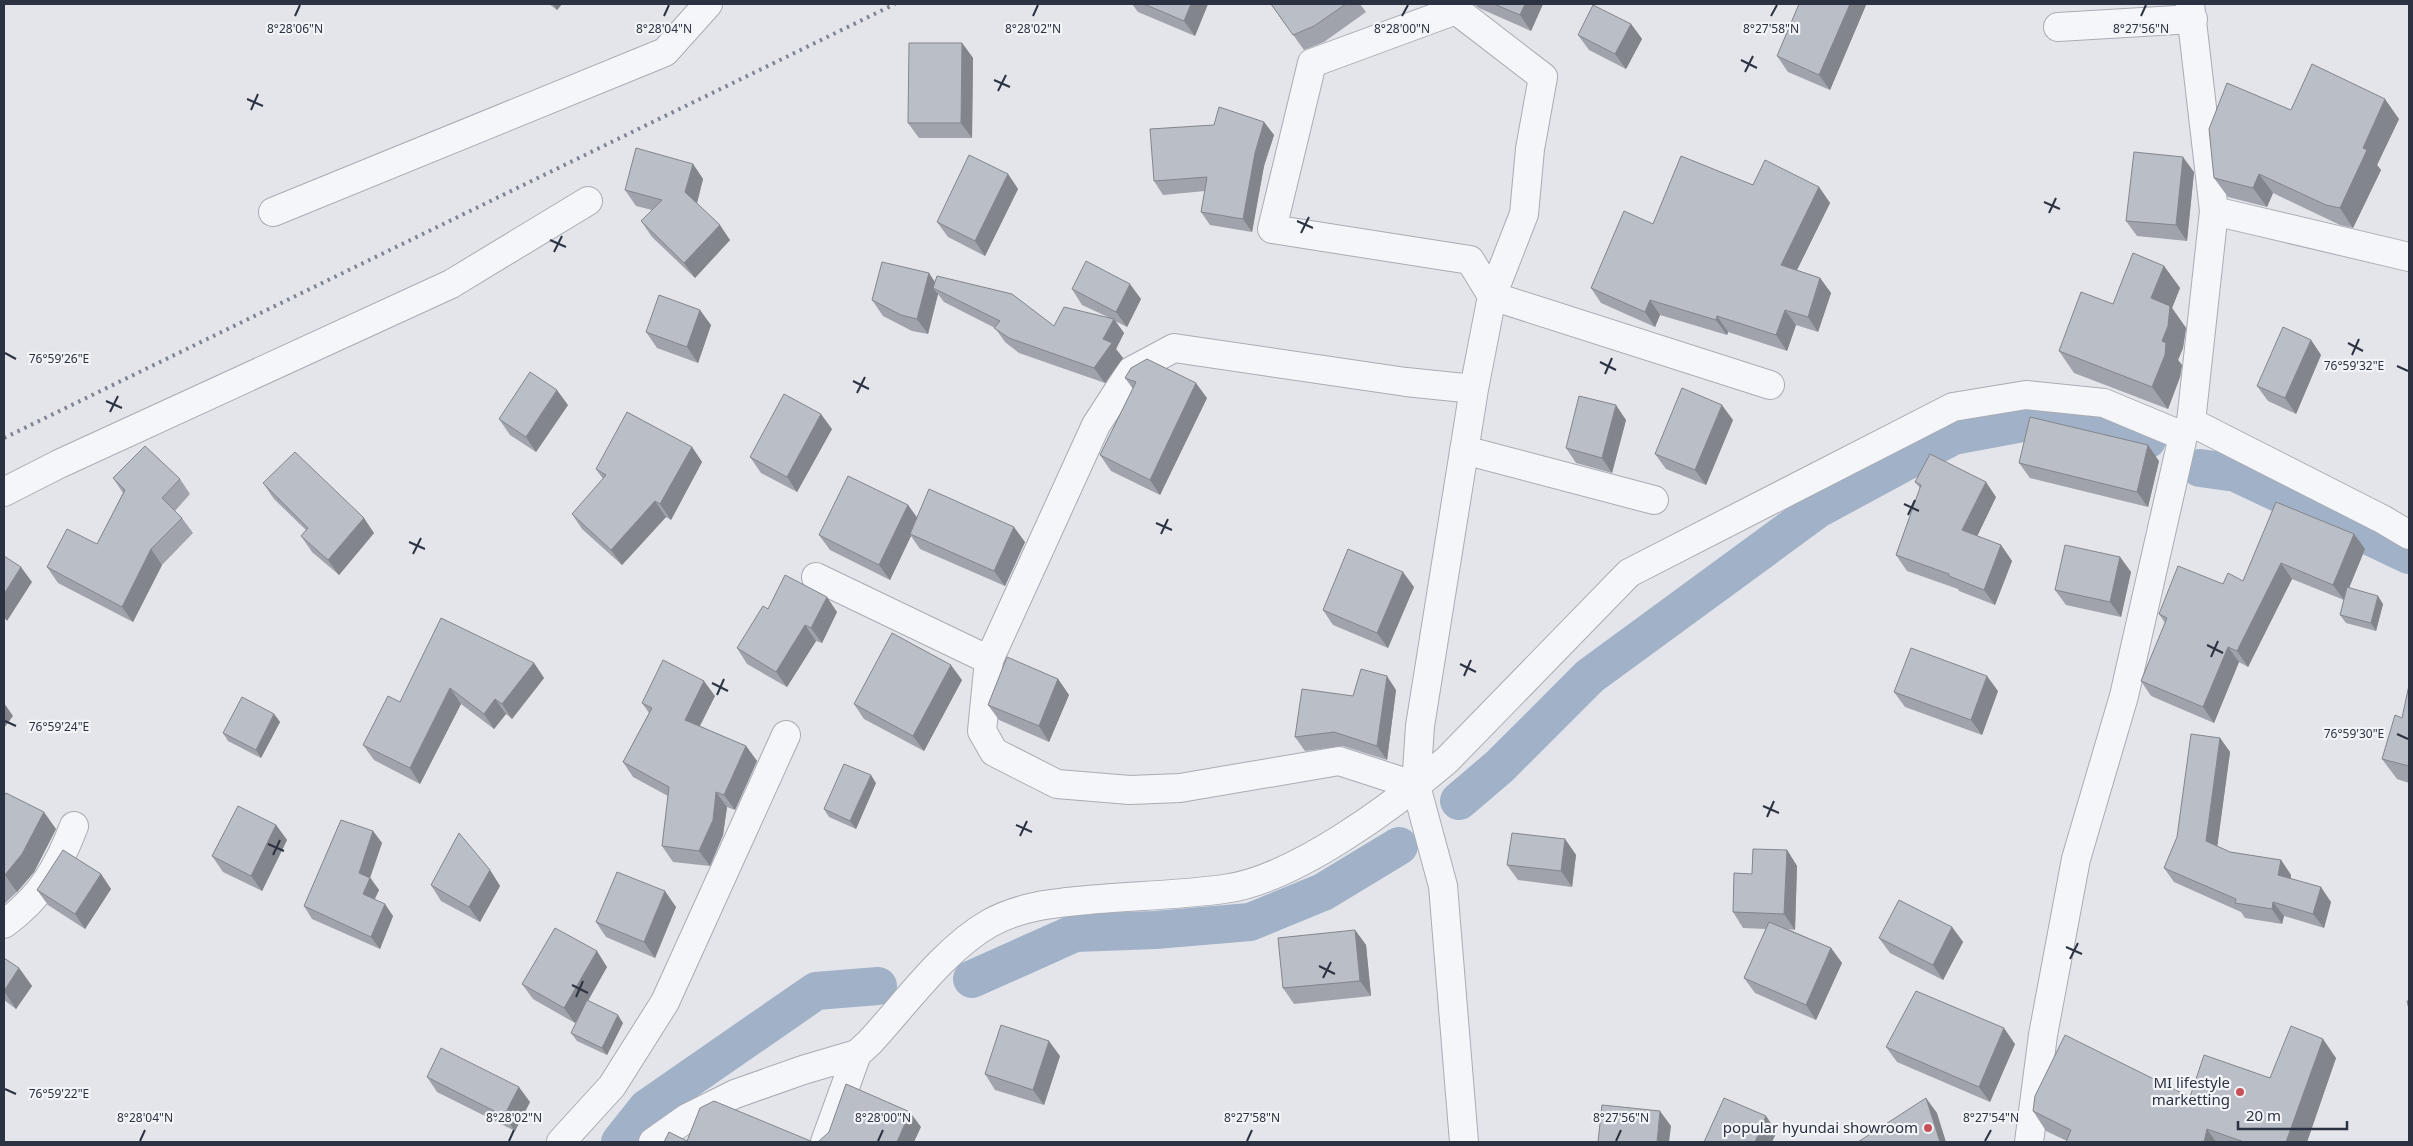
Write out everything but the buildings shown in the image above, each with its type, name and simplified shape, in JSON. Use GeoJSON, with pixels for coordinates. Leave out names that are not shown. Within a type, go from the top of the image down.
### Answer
{"type":"FeatureCollection","features":[{"type":"Feature","properties":{"kind":"street"},"geometry":{"type":"LineString","coordinates":[[273,212],[665,52],[708,4]]}},
{"type":"Feature","properties":{"kind":"street"},"geometry":{"type":"LineString","coordinates":[[1464,1142],[1443,886],[1416,786],[1420,726],[1474,389],[1492,296],[1524,214],[1530,149],[1542,77],[1456,10],[1312,63],[1272,229],[1470,260],[1492,296],[1770,385]]}},
{"type":"Feature","properties":{"kind":"street"},"geometry":{"type":"LineString","coordinates":[[2029,1142],[2043,1035],[2076,859],[2124,696],[2187,429],[2214,211],[2192,12],[2058,27]]}},
{"type":"Feature","properties":{"kind":"street"},"geometry":{"type":"LineString","coordinates":[[4,492],[59,464],[451,284],[588,201]]}},
{"type":"Feature","properties":{"kind":"street"},"geometry":{"type":"LineString","coordinates":[[2214,211],[2409,257]]}},
{"type":"Feature","properties":{"kind":"street"},"geometry":{"type":"LineString","coordinates":[[1416,786],[1339,761],[1180,788],[1130,790],[1057,784],[994,752],[982,731],[989,660],[1096,425],[1131,371],[1174,348],[1406,382],[1474,389]]}},
{"type":"Feature","properties":{"kind":"street"},"geometry":{"type":"LineString","coordinates":[[653,1142],[687,1118],[735,1094],[802,1070],[857,1054],[958,945],[991,923],[1036,905],[1226,889],[1285,871],[1348,833],[1416,786],[1447,760],[1629,573],[1953,407],[2026,395],[2104,403],[2187,429],[2382,519],[2409,535]]}},
{"type":"Feature","properties":{"kind":"street"},"geometry":{"type":"LineString","coordinates":[[1464,450],[1654,500]]}},
{"type":"Feature","properties":{"kind":"street"},"geometry":{"type":"LineString","coordinates":[[816,577],[989,660]]}},
{"type":"Feature","properties":{"kind":"street"},"geometry":{"type":"LineString","coordinates":[[561,1142],[612,1086],[665,1002],[786,735]]}},
{"type":"Feature","properties":{"kind":"street"},"geometry":{"type":"LineString","coordinates":[[4,924],[18,913],[44,886],[61,860],[74,826]]}},
{"type":"Feature","properties":{"kind":"street"},"geometry":{"type":"LineString","coordinates":[[825,1142],[857,1054]]}},
{"type":"Feature","properties":{"kind":"waterway"},"geometry":{"type":"LineString","coordinates":[[1459,801],[1500,766],[1590,676],[1818,509],[1953,436],[2045,419],[2147,440]]}},
{"type":"Feature","properties":{"kind":"waterway"},"geometry":{"type":"LineString","coordinates":[[2200,468],[2236,473],[2409,555]]}},
{"type":"Feature","properties":{"kind":"waterway"},"geometry":{"type":"LineString","coordinates":[[972,979],[1075,933],[1155,930],[1250,922],[1323,892],[1399,846]]}},
{"type":"Feature","properties":{"kind":"waterway"},"geometry":{"type":"LineString","coordinates":[[620,1142],[647,1108],[816,991],[878,986]]}},
{"type":"Feature","properties":{"kind":"railway"},"geometry":{"type":"LineString","coordinates":[[4,438],[895,4]]}},
{"type":"Feature","properties":{"kind":"place","name":"MI lifestyle marketting"},"geometry":{"type":"Point","coordinates":[2240,1092]}},
{"type":"Feature","properties":{"kind":"place","name":"popular hyundai showroom"},"geometry":{"type":"Point","coordinates":[1928,1128]}}]}
